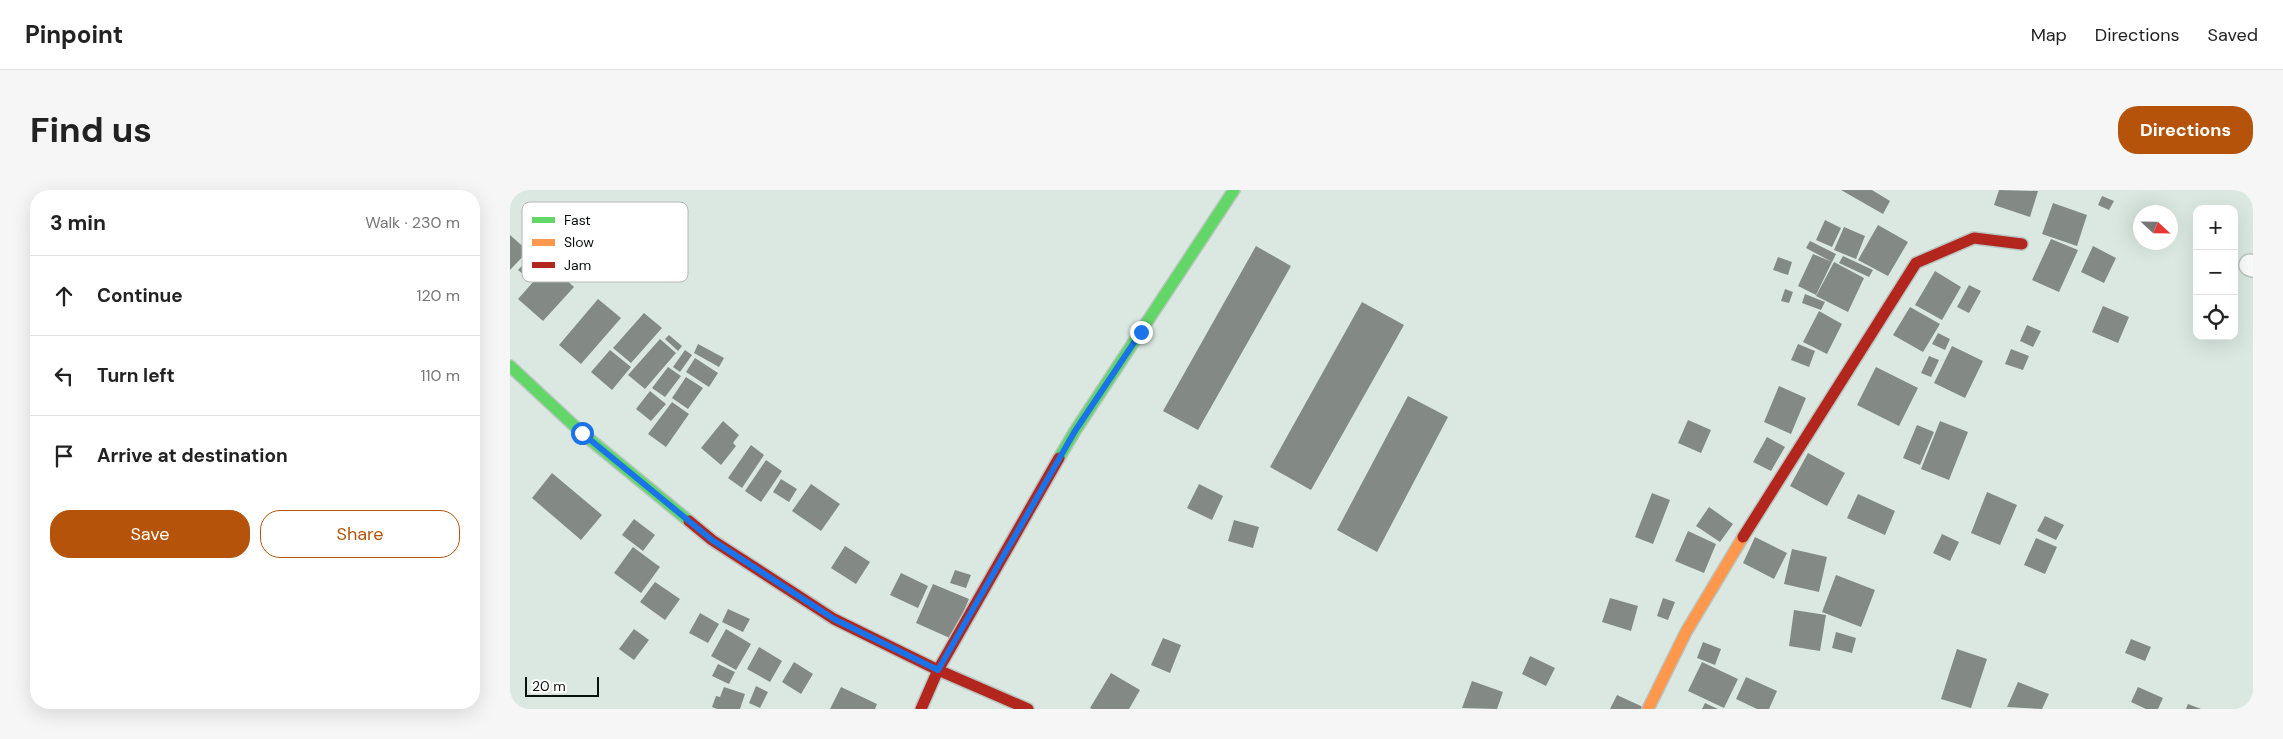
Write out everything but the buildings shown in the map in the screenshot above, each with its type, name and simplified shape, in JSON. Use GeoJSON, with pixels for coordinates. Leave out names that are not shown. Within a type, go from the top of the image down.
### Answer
{"type":"FeatureCollection","features":[{"type":"Feature","properties":{"kind":"street"},"geometry":{"type":"LineString","coordinates":[[921,709],[938,670],[1075,431],[1234,190]]}},
{"type":"Feature","properties":{"kind":"street"},"geometry":{"type":"LineString","coordinates":[[1648,709],[1686,632],[1754,518],[1916,263],[1974,238],[2022,244]]}},
{"type":"Feature","properties":{"kind":"street"},"geometry":{"type":"LineString","coordinates":[[510,366],[582,433],[712,540],[834,619],[938,670],[1028,709]]}},
{"type":"Feature","properties":{"kind":"traffic: fast"},"geometry":{"type":"LineString","coordinates":[[1059,458],[1234,190]]}},
{"type":"Feature","properties":{"kind":"traffic: fast"},"geometry":{"type":"LineString","coordinates":[[510,366],[582,433],[689,521]]}},
{"type":"Feature","properties":{"kind":"traffic: slow"},"geometry":{"type":"LineString","coordinates":[[1648,709],[1686,632],[1743,537]]}},
{"type":"Feature","properties":{"kind":"traffic: jam"},"geometry":{"type":"LineString","coordinates":[[1743,537],[1916,263],[1974,238],[2022,244]]}},
{"type":"Feature","properties":{"kind":"traffic: jam"},"geometry":{"type":"LineString","coordinates":[[921,709],[938,670],[1059,458]]}},
{"type":"Feature","properties":{"kind":"traffic: jam"},"geometry":{"type":"LineString","coordinates":[[689,521],[712,540],[834,619],[938,670],[1028,709]]}},
{"type":"Feature","properties":{"kind":"route"},"geometry":{"type":"LineString","coordinates":[[582,433],[712,540],[834,619],[938,670],[1075,431],[1141,332]]}}]}
